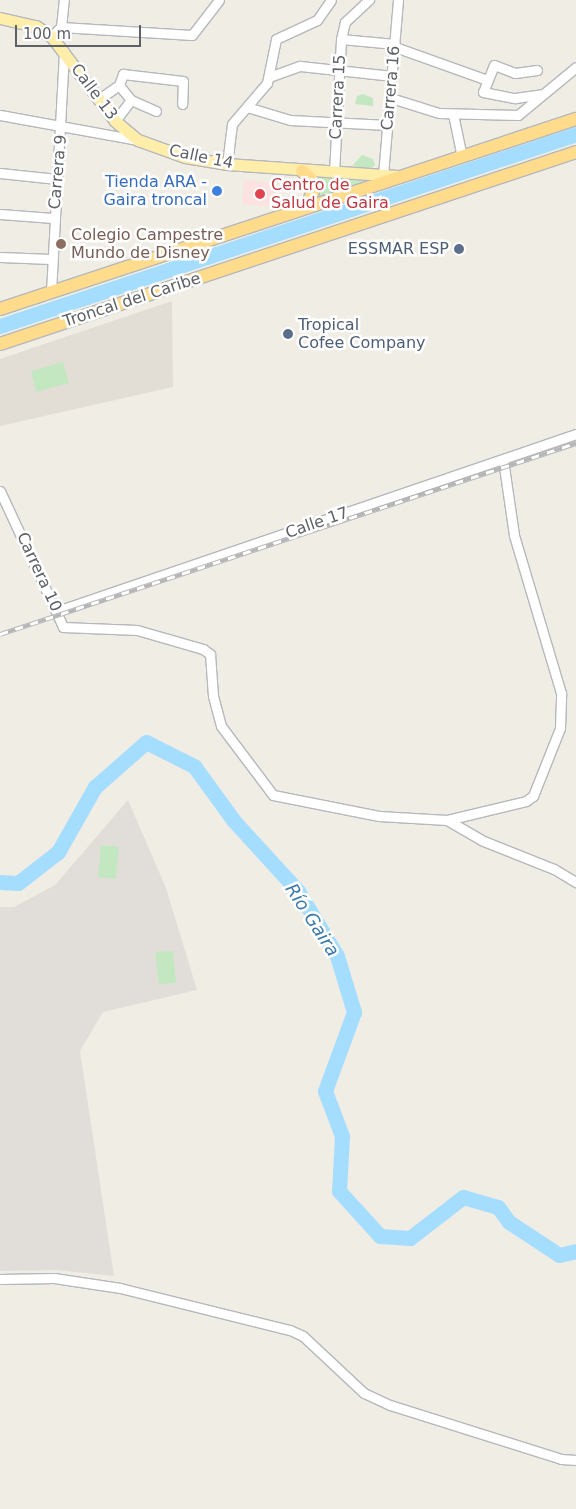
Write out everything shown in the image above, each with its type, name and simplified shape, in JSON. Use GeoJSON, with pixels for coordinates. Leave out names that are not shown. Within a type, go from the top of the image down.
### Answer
{"type":"FeatureCollection","features":[{"type":"Feature","properties":{"kind":"highway","name":"Troncal del Caribe"},"geometry":{"type":"LineString","coordinates":[[0,309],[576,119]]}},
{"type":"Feature","properties":{"kind":"highway","name":"Troncal del Caribe"},"geometry":{"type":"LineString","coordinates":[[0,344],[576,152]]}},
{"type":"Feature","properties":{"kind":"highway"},"geometry":{"type":"LineString","coordinates":[[298,211],[308,203],[313,192],[310,179],[302,171]]}},
{"type":"Feature","properties":{"kind":"main road","name":"Calle 13"},"geometry":{"type":"LineString","coordinates":[[0,18],[36,26],[51,36],[115,121],[138,140]]}},
{"type":"Feature","properties":{"kind":"main road","name":"Calle 14"},"geometry":{"type":"LineString","coordinates":[[138,140],[185,157],[227,164],[302,171],[405,176]]}},
{"type":"Feature","properties":{"kind":"street"},"geometry":{"type":"LineString","coordinates":[[51,36],[61,27],[64,0]]}},
{"type":"Feature","properties":{"kind":"street"},"geometry":{"type":"LineString","coordinates":[[227,164],[232,124],[247,108],[269,77],[276,39],[317,20],[331,0]]}},
{"type":"Feature","properties":{"kind":"street","name":"Carrera 15"},"geometry":{"type":"LineString","coordinates":[[334,173],[337,71],[341,40],[345,22],[369,0]]}},
{"type":"Feature","properties":{"kind":"street","name":"Carrera 16"},"geometry":{"type":"LineString","coordinates":[[383,175],[398,0]]}},
{"type":"Feature","properties":{"kind":"street"},"geometry":{"type":"LineString","coordinates":[[61,27],[192,35],[216,4]]}},
{"type":"Feature","properties":{"kind":"street"},"geometry":{"type":"LineString","coordinates":[[341,40],[395,45],[487,80]]}},
{"type":"Feature","properties":{"kind":"street","name":"Carrera 9"},"geometry":{"type":"LineString","coordinates":[[51,292],[50,259],[62,124],[64,51]]}},
{"type":"Feature","properties":{"kind":"street"},"geometry":{"type":"LineString","coordinates":[[537,70],[515,73],[494,65],[483,92],[515,98],[542,94]]}},
{"type":"Feature","properties":{"kind":"street"},"geometry":{"type":"LineString","coordinates":[[269,77],[300,66],[392,76]]}},
{"type":"Feature","properties":{"kind":"street"},"geometry":{"type":"LineString","coordinates":[[391,98],[453,114],[518,115],[576,67]]}},
{"type":"Feature","properties":{"kind":"street"},"geometry":{"type":"LineString","coordinates":[[99,99],[119,85],[123,74],[183,82],[182,104]]}},
{"type":"Feature","properties":{"kind":"street"},"geometry":{"type":"LineString","coordinates":[[119,85],[132,100],[156,111]]}},
{"type":"Feature","properties":{"kind":"street"},"geometry":{"type":"LineString","coordinates":[[115,121],[132,100]]}},
{"type":"Feature","properties":{"kind":"street"},"geometry":{"type":"LineString","coordinates":[[247,108],[290,120],[388,125]]}},
{"type":"Feature","properties":{"kind":"street"},"geometry":{"type":"LineString","coordinates":[[453,114],[462,157]]}},
{"type":"Feature","properties":{"kind":"street","name":"Calle 14"},"geometry":{"type":"LineString","coordinates":[[0,115],[62,124],[138,140]]}},
{"type":"Feature","properties":{"kind":"street"},"geometry":{"type":"LineString","coordinates":[[0,173],[57,179]]}},
{"type":"Feature","properties":{"kind":"street"},"geometry":{"type":"LineString","coordinates":[[0,214],[53,218]]}},
{"type":"Feature","properties":{"kind":"street"},"geometry":{"type":"LineString","coordinates":[[0,257],[50,259]]}},
{"type":"Feature","properties":{"kind":"street","name":"Calle 17"},"geometry":{"type":"LineString","coordinates":[[57,611],[576,434]]}},
{"type":"Feature","properties":{"kind":"street"},"geometry":{"type":"LineString","coordinates":[[447,820],[526,802],[533,796],[560,728],[562,693],[514,535],[503,460]]}},
{"type":"Feature","properties":{"kind":"street","name":"Carrera 10"},"geometry":{"type":"LineString","coordinates":[[0,491],[63,627],[136,630],[203,649],[210,654],[213,696],[221,726],[273,794],[379,816],[447,820]]}},
{"type":"Feature","properties":{"kind":"street"},"geometry":{"type":"LineString","coordinates":[[447,820],[481,840],[554,869],[576,882]]}},
{"type":"Feature","properties":{"kind":"street"},"geometry":{"type":"LineString","coordinates":[[0,1279],[54,1278],[120,1288],[290,1330],[303,1336],[364,1393],[390,1405],[561,1459],[576,1460]]}},
{"type":"Feature","properties":{"kind":"shaded area","name":"Centro de Salud de Gaira"},"geometry":{"type":"Polygon","coordinates":[[[244,180],[277,183],[275,207],[242,204],[244,180]]]}},
{"type":"Feature","properties":{"kind":"shaded area"},"geometry":{"type":"Polygon","coordinates":[[[172,301],[173,387],[0,426],[0,359],[172,301]]]}},
{"type":"Feature","properties":{"kind":"shaded area"},"geometry":{"type":"Polygon","coordinates":[[[128,800],[166,888],[197,990],[103,1012],[80,1051],[114,1276],[57,1270],[0,1271],[0,907],[14,907],[55,885],[128,800]]]}},
{"type":"Feature","properties":{"kind":"green space"},"geometry":{"type":"Polygon","coordinates":[[[363,94],[373,98],[373,106],[355,104],[357,96],[363,94]]]}},
{"type":"Feature","properties":{"kind":"green space"},"geometry":{"type":"Polygon","coordinates":[[[362,155],[373,159],[375,165],[371,169],[357,168],[353,165],[362,155]]]}},
{"type":"Feature","properties":{"kind":"green space"},"geometry":{"type":"Polygon","coordinates":[[[313,174],[375,183],[315,203],[313,174]]]}},
{"type":"Feature","properties":{"kind":"green space"},"geometry":{"type":"Polygon","coordinates":[[[63,362],[69,383],[36,392],[31,371],[63,362]]]}},
{"type":"Feature","properties":{"kind":"green space"},"geometry":{"type":"Polygon","coordinates":[[[101,845],[119,847],[116,879],[98,877],[101,845]]]}},
{"type":"Feature","properties":{"kind":"green space"},"geometry":{"type":"Polygon","coordinates":[[[173,951],[176,983],[159,984],[155,952],[173,951]]]}},
{"type":"Feature","properties":{"kind":"waterway"},"geometry":{"type":"LineString","coordinates":[[0,326],[576,134]]}},
{"type":"Feature","properties":{"kind":"waterway","name":"Río Gaira"},"geometry":{"type":"LineString","coordinates":[[0,882],[18,883],[58,852],[95,787],[146,742],[194,766],[234,821],[298,891],[337,956],[354,1012],[325,1091],[342,1136],[339,1191],[380,1236],[410,1238],[463,1197],[498,1207],[509,1222],[559,1255],[576,1251]]}},
{"type":"Feature","properties":{"kind":"railway"},"geometry":{"type":"LineString","coordinates":[[0,634],[576,443]]}},
{"type":"Feature","properties":{"kind":"place","name":"Tienda ARA - Gaira troncal"},"geometry":{"type":"Point","coordinates":[217,191]}},
{"type":"Feature","properties":{"kind":"place","name":"Centro de Salud de Gaira"},"geometry":{"type":"Point","coordinates":[260,194]}},
{"type":"Feature","properties":{"kind":"place","name":"Colegio Campestre Mundo de Disney"},"geometry":{"type":"Point","coordinates":[61,244]}},
{"type":"Feature","properties":{"kind":"place","name":"ESSMAR ESP"},"geometry":{"type":"Point","coordinates":[459,249]}},
{"type":"Feature","properties":{"kind":"place","name":"Tropical Cofee Company"},"geometry":{"type":"Point","coordinates":[288,334]}}]}
